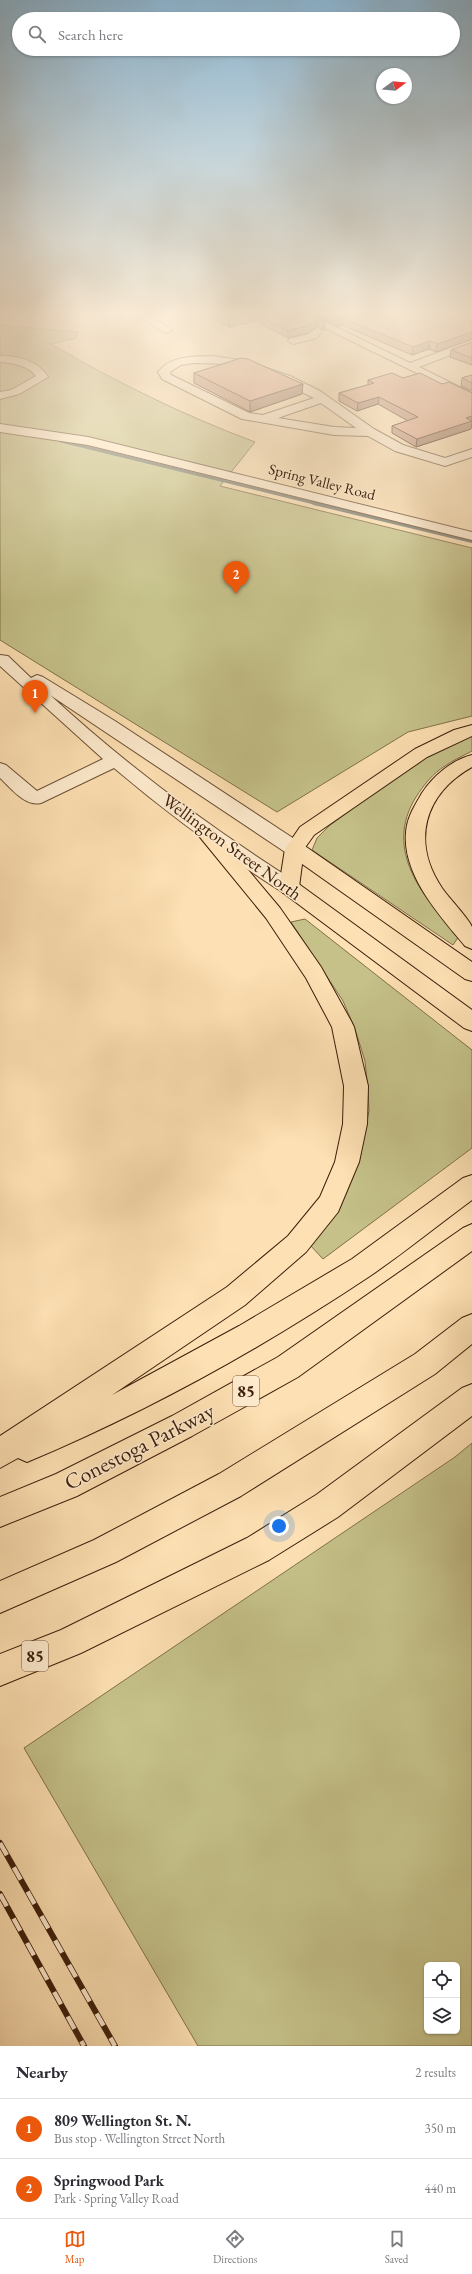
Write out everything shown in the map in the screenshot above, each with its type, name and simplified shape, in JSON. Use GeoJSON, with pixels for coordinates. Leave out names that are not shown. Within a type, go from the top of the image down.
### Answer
{"type":"FeatureCollection","features":[{"type":"Feature","properties":{"kind":"main road"},"geometry":{"type":"LineString","coordinates":[[289,887],[295,849],[307,831],[420,753],[472,730]]}},
{"type":"Feature","properties":{"kind":"main road"},"geometry":{"type":"LineString","coordinates":[[472,760],[461,765],[441,781],[425,801],[415,832],[416,854],[425,877],[447,910],[472,941]]}},
{"type":"Feature","properties":{"kind":"main road"},"geometry":{"type":"LineString","coordinates":[[0,1453],[236,1296],[297,1244],[329,1204],[347,1162],[355,1124],[356,1086],[343,1027],[314,973],[273,913],[206,832]]}},
{"type":"Feature","properties":{"kind":"main road","name":"Wellington Street North"},"geometry":{"type":"LineString","coordinates":[[295,849],[472,973]]}},
{"type":"Feature","properties":{"kind":"main road","name":"Wellington Street North"},"geometry":{"type":"LineString","coordinates":[[289,887],[472,1022]]}},
{"type":"Feature","properties":{"kind":"main road"},"geometry":{"type":"LineString","coordinates":[[0,1459],[124,1404],[249,1335],[361,1267],[472,1186]]}},
{"type":"Feature","properties":{"kind":"main road","name":"Conestoga Parkway"},"geometry":{"type":"LineString","coordinates":[[0,1512],[66,1485],[182,1426],[288,1367],[472,1236]]}},
{"type":"Feature","properties":{"kind":"main road"},"geometry":{"type":"LineString","coordinates":[[0,1597],[105,1551],[230,1485],[425,1364],[472,1327]]}},
{"type":"Feature","properties":{"kind":"main road","name":"85"},"geometry":{"type":"LineString","coordinates":[[0,1670],[70,1642],[258,1549],[327,1506],[472,1398]]}},
{"type":"Feature","properties":{"kind":"street"},"geometry":{"type":"LineString","coordinates":[[235,410],[246,416],[334,431],[370,432]]}},
{"type":"Feature","properties":{"kind":"street"},"geometry":{"type":"LineString","coordinates":[[264,419],[289,410]]}},
{"type":"Feature","properties":{"kind":"street"},"geometry":{"type":"LineString","coordinates":[[339,410],[370,432],[399,448],[445,462],[472,453]]}},
{"type":"Feature","properties":{"kind":"street","name":"Spring Valley Road"},"geometry":{"type":"LineString","coordinates":[[0,428],[88,441],[472,536]]}},
{"type":"Feature","properties":{"kind":"street","name":"Wellington Street North"},"geometry":{"type":"LineString","coordinates":[[1,658],[48,704],[206,832],[289,887]]}},
{"type":"Feature","properties":{"kind":"street","name":"Wellington Street North"},"geometry":{"type":"LineString","coordinates":[[1,658],[109,725],[295,849]]}},
{"type":"Feature","properties":{"kind":"street"},"geometry":{"type":"LineString","coordinates":[[0,769],[34,799],[116,760]]}},
{"type":"Feature","properties":{"kind":"shaded area"},"geometry":{"type":"Polygon","coordinates":[[[0,410],[178,410],[255,442],[220,486],[472,548],[472,716],[408,732],[277,812],[0,640],[0,410]]]}},
{"type":"Feature","properties":{"kind":"shaded area"},"geometry":{"type":"Polygon","coordinates":[[[472,735],[472,751],[436,772],[416,797],[407,817],[404,836],[406,854],[412,872],[421,889],[432,906],[459,936],[453,945],[312,850],[317,838],[329,826],[421,758],[472,735]]]}},
{"type":"Feature","properties":{"kind":"shaded area"},"geometry":{"type":"Polygon","coordinates":[[[305,919],[472,1050],[472,1148],[323,1259],[310,1245],[359,1162],[369,1111],[368,1090],[365,1061],[355,1029],[343,1001],[291,922],[305,919]]]}},
{"type":"Feature","properties":{"kind":"shaded area"},"geometry":{"type":"Polygon","coordinates":[[[472,1443],[472,2046],[198,2046],[24,1748],[455,1457],[472,1443]]]}},
{"type":"Feature","properties":{"kind":"building"},"geometry":{"type":"Polygon","coordinates":[[[405,410],[472,410],[472,416],[466,418],[472,421],[417,439],[392,426],[418,417],[405,410]]]}},
{"type":"Feature","properties":{"kind":"waterway"},"geometry":{"type":"LineString","coordinates":[[61,441],[318,504]]}},
{"type":"Feature","properties":{"kind":"waterway"},"geometry":{"type":"LineString","coordinates":[[314,503],[472,541]]}},
{"type":"Feature","properties":{"kind":"railway"},"geometry":{"type":"LineString","coordinates":[[0,1843],[115,2046]]}},
{"type":"Feature","properties":{"kind":"railway"},"geometry":{"type":"LineString","coordinates":[[0,1894],[84,2046]]}},
{"type":"Feature","properties":{"kind":"place","name":"Springwood Park"},"geometry":{"type":"Point","coordinates":[236,594]}},
{"type":"Feature","properties":{"kind":"place","name":"809 Wellington St. N."},"geometry":{"type":"Point","coordinates":[35,713]}}]}
